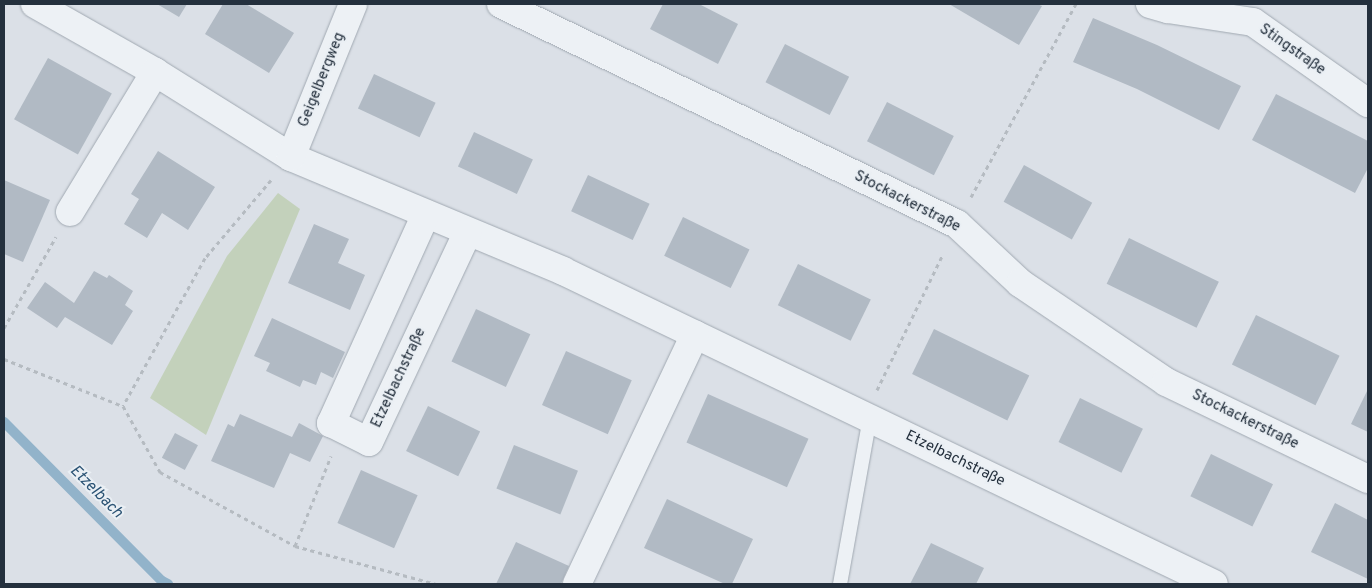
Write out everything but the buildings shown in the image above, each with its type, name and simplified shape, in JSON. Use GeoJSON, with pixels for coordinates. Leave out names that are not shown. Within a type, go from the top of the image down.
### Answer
{"type":"FeatureCollection","features":[{"type":"Feature","properties":{"kind":"street","name":"Etzelbachstraße"},"geometry":{"type":"LineString","coordinates":[[35,4],[155,72],[291,157],[563,271],[1214,584]]}},
{"type":"Feature","properties":{"kind":"street","name":"Geigelbergweg"},"geometry":{"type":"LineString","coordinates":[[291,157],[353,4]]}},
{"type":"Feature","properties":{"kind":"street","name":"Stockackerstraße"},"geometry":{"type":"LineString","coordinates":[[501,4],[957,224],[1020,283],[1166,382],[1368,479]]}},
{"type":"Feature","properties":{"kind":"street","name":"Stingstraße"},"geometry":{"type":"LineString","coordinates":[[1150,4],[1253,13],[1368,103]]}},
{"type":"Feature","properties":{"kind":"street"},"geometry":{"type":"LineString","coordinates":[[70,212],[155,72]]}},
{"type":"Feature","properties":{"kind":"street","name":"Etzelbachstraße"},"geometry":{"type":"LineString","coordinates":[[426,214],[330,423],[369,442],[468,232]]}},
{"type":"Feature","properties":{"kind":"street"},"geometry":{"type":"LineString","coordinates":[[577,584],[695,334]]}},
{"type":"Feature","properties":{"kind":"lane"},"geometry":{"type":"LineString","coordinates":[[840,584],[870,418]]}},
{"type":"Feature","properties":{"kind":"path"},"geometry":{"type":"LineString","coordinates":[[123,406],[205,258],[291,157]]}},
{"type":"Feature","properties":{"kind":"path"},"geometry":{"type":"LineString","coordinates":[[4,328],[70,212]]}},
{"type":"Feature","properties":{"kind":"path"},"geometry":{"type":"LineString","coordinates":[[4,359],[123,406],[160,472],[294,546],[434,584]]}},
{"type":"Feature","properties":{"kind":"path"},"geometry":{"type":"LineString","coordinates":[[294,546],[322,474],[345,430]]}},
{"type":"Feature","properties":{"kind":"green space"},"geometry":{"type":"Polygon","coordinates":[[[278,193],[300,209],[206,435],[150,398],[227,256],[278,193]]]}},
{"type":"Feature","properties":{"kind":"waterway","name":"Etzelbach"},"geometry":{"type":"LineString","coordinates":[[4,422],[162,581],[168,584]]}}]}
